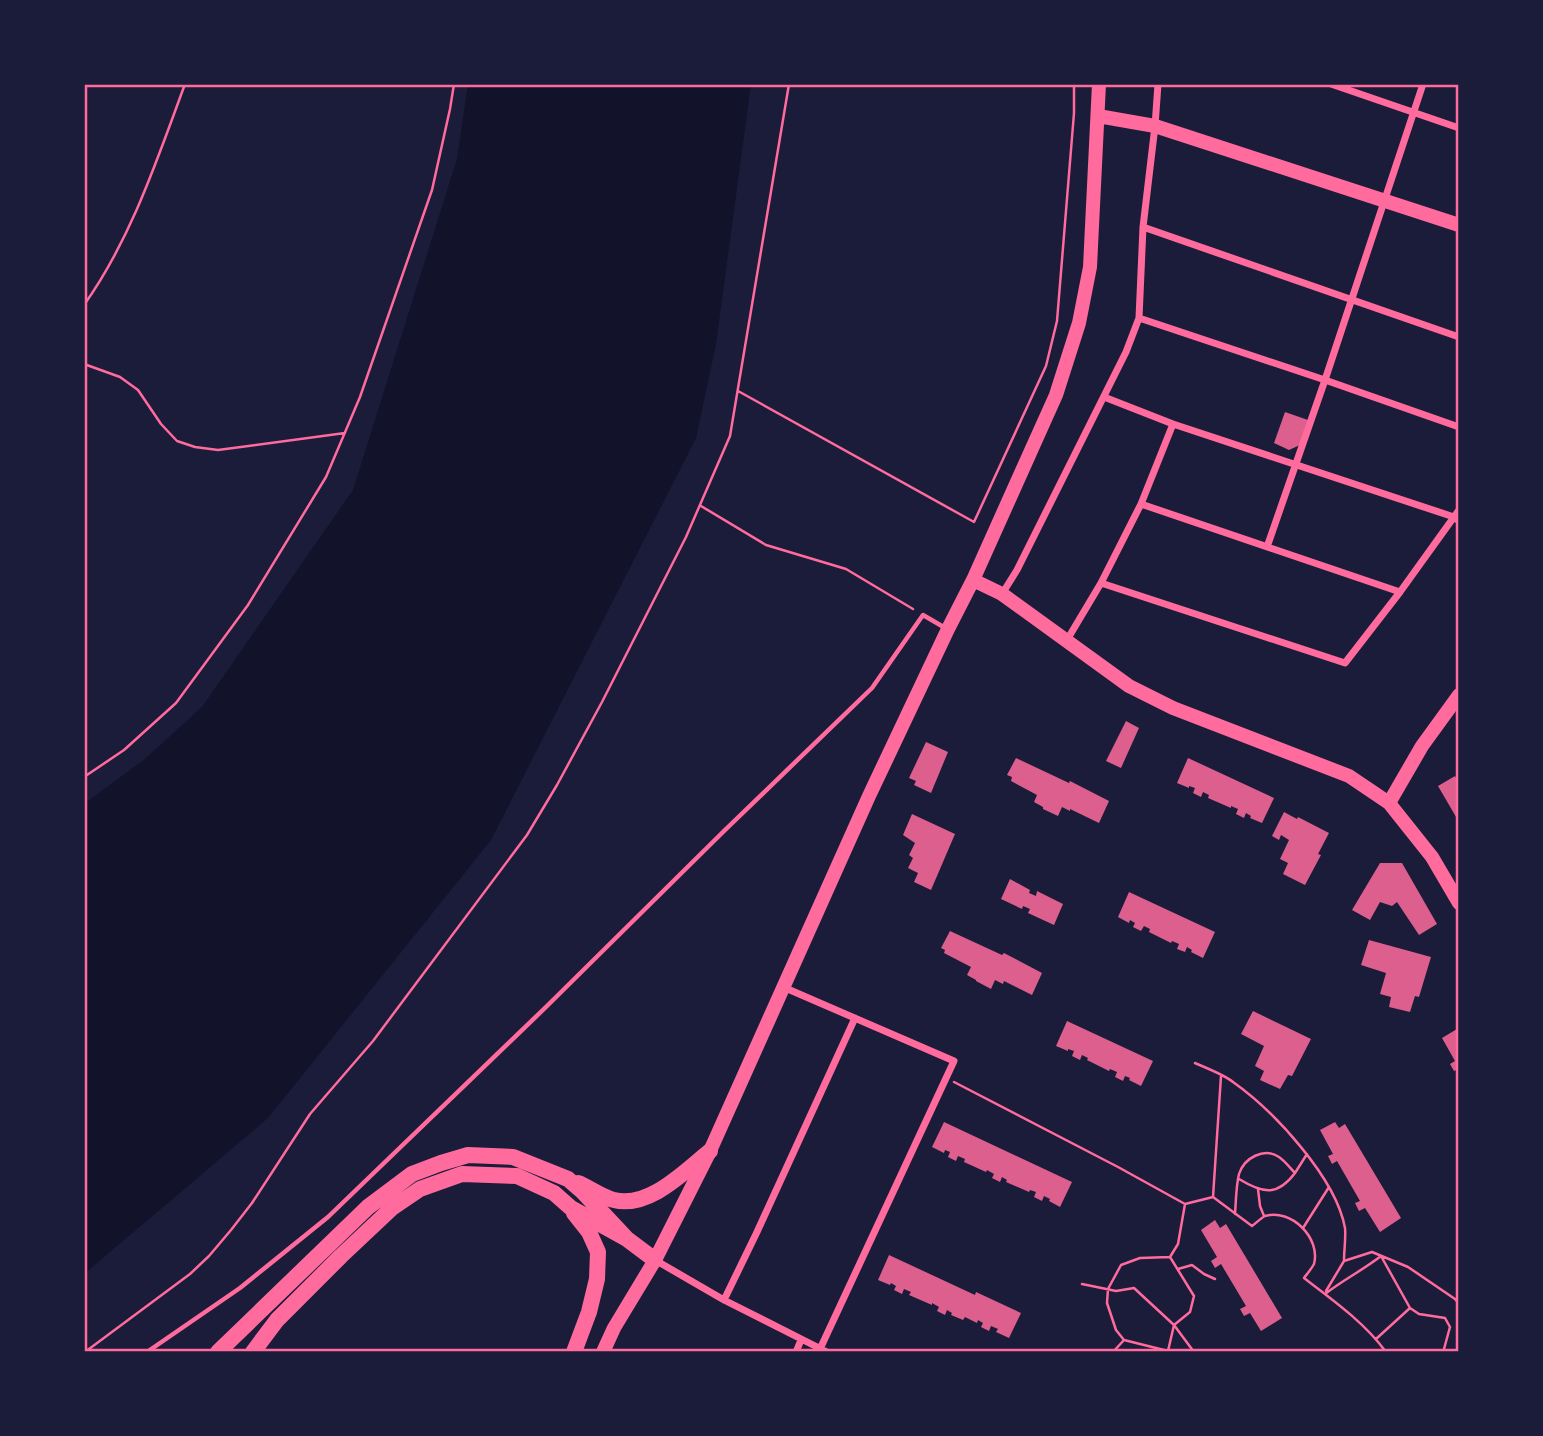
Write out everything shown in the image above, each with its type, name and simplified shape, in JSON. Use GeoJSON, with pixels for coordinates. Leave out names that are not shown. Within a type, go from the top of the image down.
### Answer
{"type":"FeatureCollection","features":[{"type":"Feature","properties":{"kind":"highway"},"geometry":{"type":"LineString","coordinates":[[218,1352],[368,1207],[412,1174],[468,1155],[513,1157],[613,1200],[636,1200],[667,1186],[710,1151]]}},
{"type":"Feature","properties":{"kind":"highway"},"geometry":{"type":"LineString","coordinates":[[253,1352],[277,1320],[341,1255],[392,1209],[420,1189],[461,1174],[517,1176],[554,1193],[571,1208],[589,1232],[598,1252],[597,1279],[589,1312],[574,1352]]}},
{"type":"Feature","properties":{"kind":"highway"},"geometry":{"type":"LineString","coordinates":[[568,1179],[626,1239]]}},
{"type":"Feature","properties":{"kind":"highway"},"geometry":{"type":"LineString","coordinates":[[571,1208],[626,1239],[655,1260]]}},
{"type":"Feature","properties":{"kind":"main road"},"geometry":{"type":"LineString","coordinates":[[603,1352],[614,1328],[655,1260],[710,1151],[869,796],[947,629],[973,580],[1056,395],[1079,323],[1090,267],[1099,84]]}},
{"type":"Feature","properties":{"kind":"main road"},"geometry":{"type":"LineString","coordinates":[[1098,116],[1155,126],[1459,225]]}},
{"type":"Feature","properties":{"kind":"main road"},"geometry":{"type":"LineString","coordinates":[[973,580],[1002,594],[1129,686],[1173,708],[1349,776],[1389,803],[1432,857],[1459,903]]}},
{"type":"Feature","properties":{"kind":"main road"},"geometry":{"type":"LineString","coordinates":[[1389,803],[1422,746],[1459,695]]}},
{"type":"Feature","properties":{"kind":"street"},"geometry":{"type":"LineString","coordinates":[[1002,594],[1017,570],[1104,397],[1139,318],[1143,227],[1158,84]]}},
{"type":"Feature","properties":{"kind":"street"},"geometry":{"type":"LineString","coordinates":[[1331,84],[1459,128]]}},
{"type":"Feature","properties":{"kind":"street"},"geometry":{"type":"LineString","coordinates":[[1267,547],[1423,84]]}},
{"type":"Feature","properties":{"kind":"street"},"geometry":{"type":"LineString","coordinates":[[1143,227],[1459,337]]}},
{"type":"Feature","properties":{"kind":"street"},"geometry":{"type":"LineString","coordinates":[[1139,318],[1459,427]]}},
{"type":"Feature","properties":{"kind":"street"},"geometry":{"type":"LineString","coordinates":[[1104,397],[1173,424],[1456,519]]}},
{"type":"Feature","properties":{"kind":"street"},"geometry":{"type":"LineString","coordinates":[[1067,640],[1101,583],[1141,504],[1173,424]]}},
{"type":"Feature","properties":{"kind":"street"},"geometry":{"type":"LineString","coordinates":[[1141,504],[1400,592]]}},
{"type":"Feature","properties":{"kind":"street"},"geometry":{"type":"LineString","coordinates":[[1101,583],[1345,663],[1456,519],[1459,510]]}},
{"type":"Feature","properties":{"kind":"street"},"geometry":{"type":"LineString","coordinates":[[655,1260],[724,1300],[823,1351],[954,1061],[782,987]]}},
{"type":"Feature","properties":{"kind":"street"},"geometry":{"type":"LineString","coordinates":[[724,1300],[855,1018]]}},
{"type":"Feature","properties":{"kind":"street"},"geometry":{"type":"LineString","coordinates":[[796,1352],[801,1340]]}},
{"type":"Feature","properties":{"kind":"lane"},"geometry":{"type":"LineString","coordinates":[[148,1352],[240,1288],[328,1217],[872,688],[923,615],[947,629]]}},
{"type":"Feature","properties":{"kind":"path"},"geometry":{"type":"LineString","coordinates":[[84,305],[102,279],[130,225],[186,84]]}},
{"type":"Feature","properties":{"kind":"path"},"geometry":{"type":"LineString","coordinates":[[84,777],[124,750],[176,703],[248,605],[326,477],[360,397],[432,190],[454,84]]}},
{"type":"Feature","properties":{"kind":"path"},"geometry":{"type":"LineString","coordinates":[[85,1352],[190,1274],[231,1230],[252,1203],[310,1114],[373,1041],[519,846],[557,785],[701,506],[730,436],[789,84]]}},
{"type":"Feature","properties":{"kind":"path"},"geometry":{"type":"LineString","coordinates":[[738,391],[974,522],[1046,366],[1057,321],[1074,84]]}},
{"type":"Feature","properties":{"kind":"path"},"geometry":{"type":"LineString","coordinates":[[84,364],[129,383],[138,390],[161,424],[177,441],[195,447],[218,450],[345,433]]}},
{"type":"Feature","properties":{"kind":"path"},"geometry":{"type":"LineString","coordinates":[[701,506],[766,545],[846,569],[923,615]]}},
{"type":"Feature","properties":{"kind":"path"},"geometry":{"type":"LineString","coordinates":[[1195,1063],[1231,1080],[1274,1118],[1307,1154],[1333,1193],[1345,1229],[1344,1261],[1325,1294]]}},
{"type":"Feature","properties":{"kind":"path"},"geometry":{"type":"LineString","coordinates":[[1213,1197],[1220,1076]]}},
{"type":"Feature","properties":{"kind":"path"},"geometry":{"type":"LineString","coordinates":[[947,1079],[1118,1167],[1185,1205],[1213,1197]]}},
{"type":"Feature","properties":{"kind":"path"},"geometry":{"type":"LineString","coordinates":[[1235,1213],[1238,1180],[1245,1163],[1251,1157],[1270,1153],[1280,1157],[1295,1173]]}},
{"type":"Feature","properties":{"kind":"path"},"geometry":{"type":"LineString","coordinates":[[1238,1180],[1264,1191],[1277,1189],[1287,1183],[1307,1154]]}},
{"type":"Feature","properties":{"kind":"path"},"geometry":{"type":"LineString","coordinates":[[1303,1228],[1329,1187]]}},
{"type":"Feature","properties":{"kind":"path"},"geometry":{"type":"LineString","coordinates":[[1258,1189],[1260,1206],[1265,1216]]}},
{"type":"Feature","properties":{"kind":"path"},"geometry":{"type":"LineString","coordinates":[[1213,1197],[1252,1226],[1265,1216],[1283,1215],[1303,1228],[1313,1245],[1314,1264],[1304,1278],[1377,1339],[1386,1352]]}},
{"type":"Feature","properties":{"kind":"path"},"geometry":{"type":"LineString","coordinates":[[1170,1257],[1178,1244],[1185,1205]]}},
{"type":"Feature","properties":{"kind":"path"},"geometry":{"type":"LineString","coordinates":[[1344,1261],[1371,1252],[1408,1267],[1459,1304]]}},
{"type":"Feature","properties":{"kind":"path"},"geometry":{"type":"LineString","coordinates":[[1325,1294],[1381,1256]]}},
{"type":"Feature","properties":{"kind":"path"},"geometry":{"type":"LineString","coordinates":[[1381,1256],[1410,1308],[1419,1314],[1445,1318],[1450,1327],[1444,1352]]}},
{"type":"Feature","properties":{"kind":"path"},"geometry":{"type":"LineString","coordinates":[[1170,1257],[1194,1296],[1190,1312],[1174,1325],[1168,1351],[1124,1340],[1116,1331],[1107,1303],[1108,1289],[1121,1265],[1140,1258],[1170,1257]]}},
{"type":"Feature","properties":{"kind":"path"},"geometry":{"type":"LineString","coordinates":[[1178,1269],[1192,1265],[1215,1279]]}},
{"type":"Feature","properties":{"kind":"path"},"geometry":{"type":"LineString","coordinates":[[1082,1284],[1116,1291],[1134,1288],[1174,1325],[1194,1352]]}},
{"type":"Feature","properties":{"kind":"path"},"geometry":{"type":"LineString","coordinates":[[1377,1339],[1410,1308]]}},
{"type":"Feature","properties":{"kind":"path"},"geometry":{"type":"LineString","coordinates":[[1113,1352],[1124,1340]]}},
{"type":"Feature","properties":{"kind":"shaded area"},"geometry":{"type":"Polygon","coordinates":[[[468,84],[751,84],[716,344],[696,438],[491,840],[268,1118],[84,1274],[84,804],[145,759],[202,707],[353,490],[457,159],[468,84]]]}},
{"type":"Feature","properties":{"kind":"building"},"geometry":{"type":"Polygon","coordinates":[[[1285,412],[1308,420],[1300,445],[1289,450],[1274,443],[1285,412]]]}},
{"type":"Feature","properties":{"kind":"building"},"geometry":{"type":"Polygon","coordinates":[[[1126,721],[1139,728],[1121,768],[1106,761],[1126,721]]]}},
{"type":"Feature","properties":{"kind":"building"},"geometry":{"type":"Polygon","coordinates":[[[926,742],[948,752],[931,793],[914,785],[916,781],[909,778],[926,742]]]}},
{"type":"Feature","properties":{"kind":"building"},"geometry":{"type":"Polygon","coordinates":[[[1016,758],[1109,801],[1099,823],[1062,807],[1058,816],[1034,802],[1037,795],[1011,781],[1012,777],[1007,775],[1016,758]]]}},
{"type":"Feature","properties":{"kind":"building"},"geometry":{"type":"Polygon","coordinates":[[[1188,758],[1274,798],[1262,823],[1250,818],[1246,813],[1244,818],[1236,814],[1238,809],[1208,798],[1209,795],[1203,792],[1201,797],[1193,793],[1195,788],[1177,783],[1188,758]]]}},
{"type":"Feature","properties":{"kind":"building"},"geometry":{"type":"Polygon","coordinates":[[[1455,776],[1459,784],[1459,822],[1438,786],[1455,776]]]}},
{"type":"Feature","properties":{"kind":"building"},"geometry":{"type":"Polygon","coordinates":[[[1284,812],[1329,833],[1305,885],[1283,874],[1288,863],[1280,859],[1289,840],[1281,835],[1279,840],[1272,836],[1284,812]]]}},
{"type":"Feature","properties":{"kind":"building"},"geometry":{"type":"Polygon","coordinates":[[[912,814],[955,834],[931,890],[914,882],[918,873],[908,868],[913,858],[909,855],[915,843],[903,835],[912,814]]]}},
{"type":"Feature","properties":{"kind":"building"},"geometry":{"type":"Polygon","coordinates":[[[1380,863],[1402,863],[1437,924],[1419,935],[1397,902],[1392,906],[1380,902],[1370,920],[1352,910],[1380,863]]]}},
{"type":"Feature","properties":{"kind":"building"},"geometry":{"type":"Polygon","coordinates":[[[1010,879],[1030,890],[1029,893],[1036,896],[1037,891],[1063,904],[1054,925],[1028,913],[1030,909],[1023,906],[1022,909],[1001,899],[1010,879]]]}},
{"type":"Feature","properties":{"kind":"building"},"geometry":{"type":"Polygon","coordinates":[[[1129,892],[1215,932],[1203,958],[1187,947],[1185,952],[1177,949],[1179,944],[1149,932],[1150,929],[1144,926],[1141,931],[1133,927],[1135,923],[1118,917],[1129,892]]]}},
{"type":"Feature","properties":{"kind":"building"},"geometry":{"type":"Polygon","coordinates":[[[950,931],[1002,955],[1004,953],[1042,973],[1032,995],[1004,981],[1003,984],[995,980],[991,989],[967,975],[971,967],[944,953],[945,950],[941,948],[950,931]]]}},
{"type":"Feature","properties":{"kind":"building"},"geometry":{"type":"Polygon","coordinates":[[[1369,940],[1431,957],[1419,997],[1415,996],[1410,1012],[1389,1007],[1391,997],[1380,994],[1386,973],[1361,965],[1369,940]]]}},
{"type":"Feature","properties":{"kind":"building"},"geometry":{"type":"Polygon","coordinates":[[[1253,1011],[1311,1039],[1292,1076],[1288,1075],[1280,1089],[1260,1080],[1264,1071],[1255,1066],[1264,1046],[1241,1034],[1253,1011]]]}},
{"type":"Feature","properties":{"kind":"building"},"geometry":{"type":"Polygon","coordinates":[[[1067,1021],[1153,1061],[1141,1086],[1125,1076],[1123,1081],[1115,1077],[1117,1072],[1110,1069],[1109,1071],[1082,1055],[1080,1060],[1072,1056],[1074,1051],[1056,1046],[1067,1021]]]}},
{"type":"Feature","properties":{"kind":"building"},"geometry":{"type":"Polygon","coordinates":[[[1457,1029],[1459,1069],[1454,1071],[1450,1064],[1455,1061],[1442,1038],[1457,1029]]]}},
{"type":"Feature","properties":{"kind":"building"},"geometry":{"type":"Polygon","coordinates":[[[944,1122],[1072,1182],[1060,1207],[1044,1196],[1042,1201],[1034,1197],[1036,1192],[1029,1192],[1006,1182],[1002,1177],[1000,1182],[992,1178],[994,1174],[987,1170],[986,1172],[964,1162],[965,1159],[958,1156],[956,1161],[948,1157],[950,1152],[945,1150],[944,1153],[932,1147],[944,1122]]]}},
{"type":"Feature","properties":{"kind":"building"},"geometry":{"type":"Polygon","coordinates":[[[1335,1122],[1339,1128],[1345,1124],[1401,1218],[1380,1232],[1365,1208],[1359,1211],[1355,1203],[1360,1201],[1337,1161],[1332,1164],[1328,1156],[1333,1154],[1320,1130],[1335,1122]]]}},
{"type":"Feature","properties":{"kind":"building"},"geometry":{"type":"Polygon","coordinates":[[[1215,1220],[1220,1228],[1226,1224],[1282,1318],[1261,1331],[1250,1313],[1244,1316],[1240,1309],[1246,1306],[1221,1264],[1215,1268],[1211,1261],[1217,1257],[1201,1230],[1215,1220]]]}},
{"type":"Feature","properties":{"kind":"building"},"geometry":{"type":"Polygon","coordinates":[[[889,1255],[1021,1313],[1009,1338],[996,1332],[998,1329],[991,1326],[989,1331],[981,1327],[983,1323],[978,1320],[977,1323],[965,1317],[963,1320],[951,1315],[947,1310],[945,1315],[937,1311],[939,1307],[932,1303],[909,1295],[911,1292],[904,1289],[902,1294],[894,1290],[896,1286],[891,1283],[890,1285],[878,1280],[889,1255]]]}}]}
